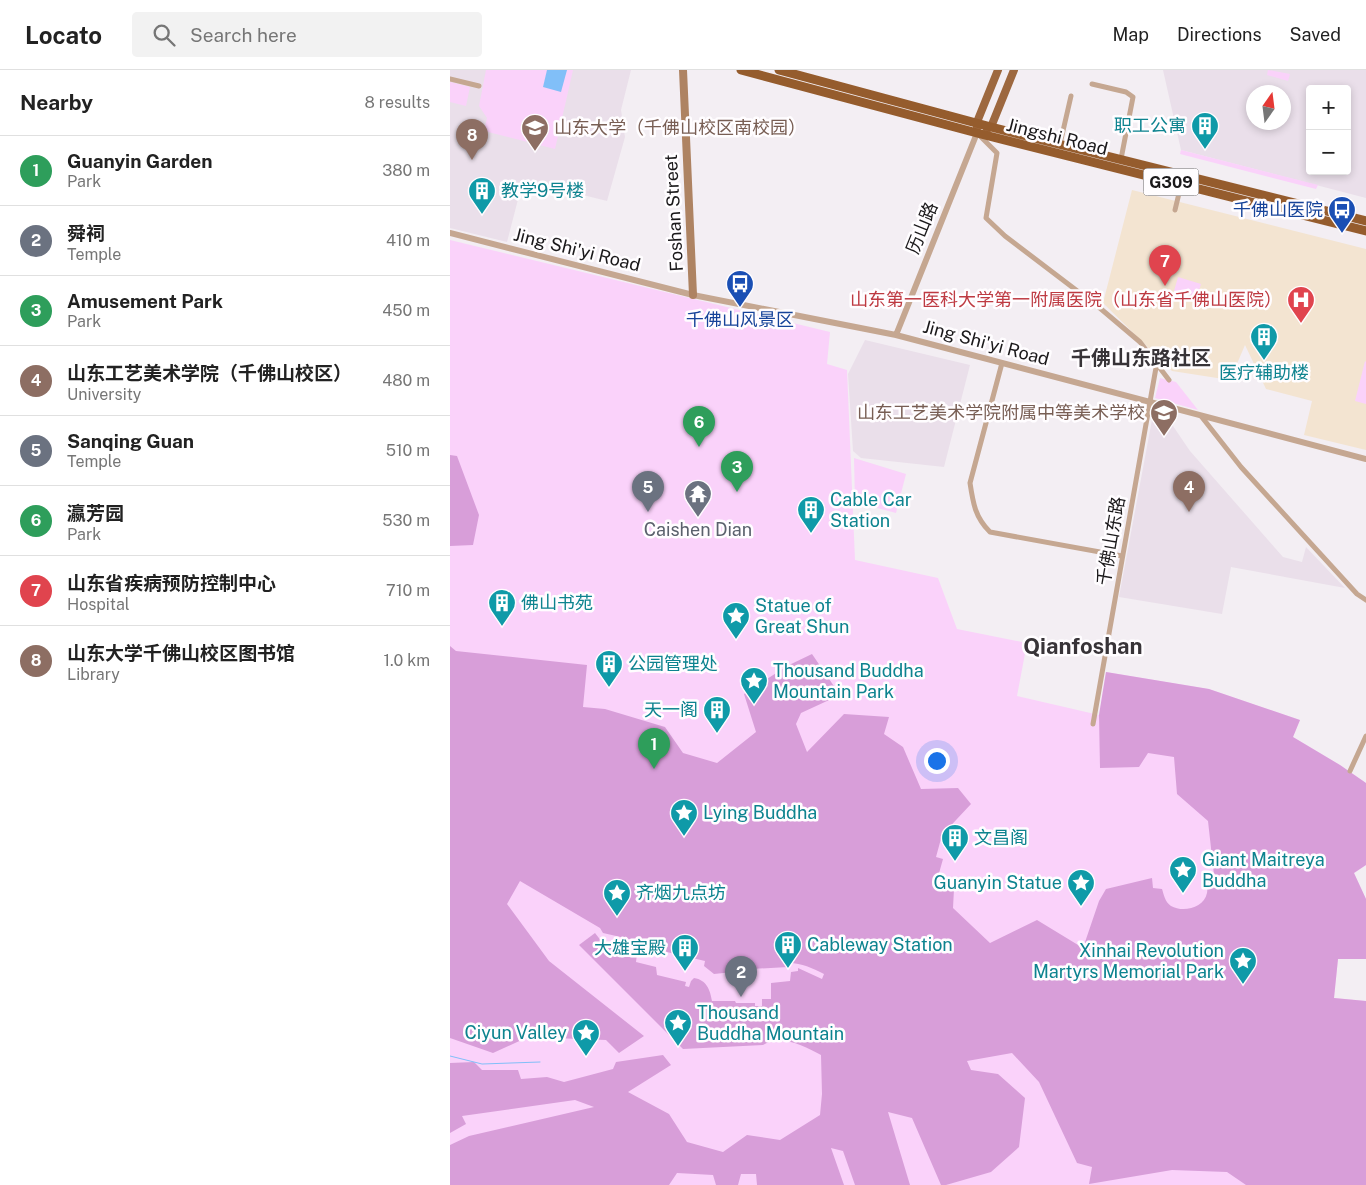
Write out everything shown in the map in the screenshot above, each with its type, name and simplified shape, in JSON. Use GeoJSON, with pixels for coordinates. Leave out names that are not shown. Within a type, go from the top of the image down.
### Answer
{"type":"FeatureCollection","features":[{"type":"Feature","properties":{"kind":"highway","name":"Jingshi Road"},"geometry":{"type":"LineString","coordinates":[[741,70],[977,133],[1366,231]]}},
{"type":"Feature","properties":{"kind":"highway","name":"Jingshi Road"},"geometry":{"type":"LineString","coordinates":[[783,70],[991,127],[1366,221]]}},
{"type":"Feature","properties":{"kind":"main road","name":"Foshan Street"},"geometry":{"type":"LineString","coordinates":[[683,70],[693,296]]}},
{"type":"Feature","properties":{"kind":"main road"},"geometry":{"type":"LineString","coordinates":[[998,70],[977,122],[977,133],[991,127],[1014,70]]}},
{"type":"Feature","properties":{"kind":"street"},"geometry":{"type":"LineString","coordinates":[[450,78],[479,86]]}},
{"type":"Feature","properties":{"kind":"street"},"geometry":{"type":"LineString","coordinates":[[1092,84],[1126,92],[1133,97],[1121,159]]}},
{"type":"Feature","properties":{"kind":"street"},"geometry":{"type":"LineString","coordinates":[[1060,144],[1071,96]]}},
{"type":"Feature","properties":{"kind":"street","name":"历山路"},"geometry":{"type":"LineString","coordinates":[[896,335],[977,133]]}},
{"type":"Feature","properties":{"kind":"street"},"geometry":{"type":"LineString","coordinates":[[977,133],[997,153],[986,218],[1006,236],[1102,309],[1140,342],[1169,380]]}},
{"type":"Feature","properties":{"kind":"street"},"geometry":{"type":"LineString","coordinates":[[1175,210],[1180,185]]}},
{"type":"Feature","properties":{"kind":"street","name":"Jing Shi'yi Road"},"geometry":{"type":"LineString","coordinates":[[450,234],[693,296],[896,335],[1366,459]]}},
{"type":"Feature","properties":{"kind":"street","name":"千佛山东路"},"geometry":{"type":"LineString","coordinates":[[1092,724],[1157,362]]}},
{"type":"Feature","properties":{"kind":"street"},"geometry":{"type":"LineString","coordinates":[[1002,363],[970,483],[973,503],[980,521],[990,532],[1122,556]]}},
{"type":"Feature","properties":{"kind":"street"},"geometry":{"type":"LineString","coordinates":[[1200,416],[1241,467],[1357,594],[1366,600]]}},
{"type":"Feature","properties":{"kind":"street"},"geometry":{"type":"LineString","coordinates":[[1350,771],[1366,736]]}},
{"type":"Feature","properties":{"kind":"shaded area","name":"山东大学（千佛山校区南校园）"},"geometry":{"type":"Polygon","coordinates":[[[450,70],[631,70],[621,110],[625,137],[607,201],[523,180],[507,242],[450,228],[450,70]]]}},
{"type":"Feature","properties":{"kind":"shaded area"},"geometry":{"type":"Polygon","coordinates":[[[486,70],[573,70],[555,149],[484,131],[487,118],[479,106],[486,70]]]}},
{"type":"Feature","properties":{"kind":"shaded area"},"geometry":{"type":"Polygon","coordinates":[[[1163,70],[1366,70],[1366,198],[1181,150],[1163,70]]]}},
{"type":"Feature","properties":{"kind":"shaded area"},"geometry":{"type":"Polygon","coordinates":[[[1268,70],[1290,74],[1288,81],[1267,75],[1268,70]]]}},
{"type":"Feature","properties":{"kind":"shaded area"},"geometry":{"type":"Polygon","coordinates":[[[450,82],[470,87],[466,106],[450,102],[450,82]]]}},
{"type":"Feature","properties":{"kind":"shaded area"},"geometry":{"type":"Polygon","coordinates":[[[1181,150],[1318,185],[1316,189],[1180,154],[1181,150]]]}},
{"type":"Feature","properties":{"kind":"shaded area"},"geometry":{"type":"Polygon","coordinates":[[[1132,190],[1366,249],[1366,450],[1304,435],[1312,401],[1266,389],[1245,345],[1230,380],[1172,371],[1103,303],[1132,190]]]}},
{"type":"Feature","properties":{"kind":"shaded area","name":"Thousand Buddha Mountain Park"},"geometry":{"type":"Polygon","coordinates":[[[450,240],[830,332],[827,364],[847,370],[855,560],[938,578],[957,629],[1027,643],[1017,696],[1099,715],[1106,672],[1209,689],[1300,720],[1293,737],[1366,783],[1366,865],[1354,873],[1366,899],[1366,959],[1338,959],[1334,998],[1366,1001],[1366,1185],[450,1185],[450,240]]]}},
{"type":"Feature","properties":{"kind":"shaded area"},"geometry":{"type":"Polygon","coordinates":[[[1178,277],[1201,284],[1197,297],[1174,291],[1178,277]]]}},
{"type":"Feature","properties":{"kind":"shaded area"},"geometry":{"type":"Polygon","coordinates":[[[865,340],[970,365],[944,467],[861,458],[853,451],[848,374],[865,340]]]}},
{"type":"Feature","properties":{"kind":"shaded area"},"geometry":{"type":"Polygon","coordinates":[[[1366,362],[1366,404],[1355,401],[1366,362]]]}},
{"type":"Feature","properties":{"kind":"shaded area"},"geometry":{"type":"Polygon","coordinates":[[[1160,378],[1176,382],[1198,410],[1155,398],[1160,378]]]}},
{"type":"Feature","properties":{"kind":"shaded area"},"geometry":{"type":"Polygon","coordinates":[[[1154,409],[1175,415],[1173,426],[1190,451],[1283,557],[1302,562],[1306,547],[1345,588],[1231,567],[1222,614],[1119,597],[1154,409]]]}},
{"type":"Feature","properties":{"kind":"shaded area"},"geometry":{"type":"Polygon","coordinates":[[[450,455],[457,456],[479,515],[473,545],[450,546],[450,455]]]}},
{"type":"Feature","properties":{"kind":"shaded area"},"geometry":{"type":"Polygon","coordinates":[[[854,458],[906,474],[896,513],[855,502],[854,458]]]}},
{"type":"Feature","properties":{"kind":"shaded area"},"geometry":{"type":"Polygon","coordinates":[[[450,646],[456,651],[587,665],[583,707],[605,709],[665,727],[683,753],[717,763],[756,732],[744,694],[787,666],[812,654],[840,695],[801,713],[796,724],[807,752],[844,714],[889,717],[884,734],[903,747],[921,789],[958,788],[971,804],[942,835],[936,857],[943,859],[936,884],[954,889],[953,908],[990,943],[1037,920],[1083,948],[1099,901],[1106,889],[1152,878],[1153,888],[1162,889],[1167,902],[1176,908],[1192,908],[1205,898],[1207,891],[1206,877],[1214,875],[1208,821],[1177,794],[1174,757],[1148,753],[1139,767],[1100,768],[1099,715],[1106,672],[1209,689],[1300,720],[1293,737],[1366,783],[1366,865],[1354,873],[1366,899],[1366,959],[1338,959],[1334,998],[1366,1001],[1366,1185],[1246,1185],[1227,1172],[1172,1170],[1089,1184],[1092,1167],[1077,1163],[1039,1082],[1012,1053],[967,1061],[971,1070],[998,1074],[1025,1098],[1019,1147],[991,1172],[946,1185],[941,1185],[912,1118],[888,1112],[910,1185],[855,1185],[843,1151],[831,1148],[844,1185],[757,1185],[756,1174],[741,1174],[738,1185],[716,1185],[713,1175],[677,1173],[669,1185],[450,1185],[450,1145],[469,1136],[594,1107],[575,1100],[462,1116],[466,1124],[450,1133],[450,1063],[474,1062],[482,1070],[518,1070],[521,1079],[547,1077],[564,1082],[613,1069],[616,1062],[663,1055],[671,1065],[628,1092],[669,1114],[687,1142],[723,1152],[747,1135],[780,1140],[820,1115],[822,1094],[821,1055],[792,1042],[777,1040],[763,1045],[683,1049],[579,945],[595,933],[602,942],[619,946],[618,949],[637,954],[636,962],[656,967],[657,975],[686,982],[685,986],[689,987],[694,978],[702,981],[709,989],[712,1001],[755,1003],[755,1006],[762,1006],[762,999],[771,999],[771,983],[790,981],[791,972],[798,971],[798,968],[822,979],[824,974],[803,965],[789,963],[788,967],[751,969],[750,966],[733,967],[733,972],[714,974],[704,966],[705,961],[637,945],[638,941],[603,933],[600,928],[520,881],[507,904],[549,961],[644,1036],[619,1053],[606,1040],[528,1037],[493,1053],[450,1038],[450,646]]]}},
{"type":"Feature","properties":{"kind":"water"},"geometry":{"type":"Polygon","coordinates":[[[547,70],[567,70],[561,92],[543,87],[547,70]]]}},
{"type":"Feature","properties":{"kind":"waterway"},"geometry":{"type":"LineString","coordinates":[[450,1056],[482,1064],[540,1062]]}},
{"type":"Feature","properties":{"kind":"place","name":"职工公寓"},"geometry":{"type":"Point","coordinates":[1205,150]}},
{"type":"Feature","properties":{"kind":"place","name":"山东大学（千佛山校区南校园）"},"geometry":{"type":"Point","coordinates":[535,152]}},
{"type":"Feature","properties":{"kind":"place","name":"山东大学千佛山校区图书馆"},"geometry":{"type":"Point","coordinates":[472,160]}},
{"type":"Feature","properties":{"kind":"place","name":"教学9号楼"},"geometry":{"type":"Point","coordinates":[482,215]}},
{"type":"Feature","properties":{"kind":"place","name":"千佛山医院"},"geometry":{"type":"Point","coordinates":[1342,234]}},
{"type":"Feature","properties":{"kind":"place","name":"山东省疾病预防控制中心"},"geometry":{"type":"Point","coordinates":[1165,286]}},
{"type":"Feature","properties":{"kind":"place","name":"千佛山风景区"},"geometry":{"type":"Point","coordinates":[740,308]}},
{"type":"Feature","properties":{"kind":"place","name":"山东第一医科大学第一附属医院（山东省千佛山医院）"},"geometry":{"type":"Point","coordinates":[1301,324]}},
{"type":"Feature","properties":{"kind":"place","name":"医疗辅助楼"},"geometry":{"type":"Point","coordinates":[1264,361]}},
{"type":"Feature","properties":{"kind":"place","name":"山东工艺美术学院附属中等美术学校"},"geometry":{"type":"Point","coordinates":[1164,437]}},
{"type":"Feature","properties":{"kind":"place","name":"瀛芳园"},"geometry":{"type":"Point","coordinates":[699,447]}},
{"type":"Feature","properties":{"kind":"place","name":"Amusement Park"},"geometry":{"type":"Point","coordinates":[737,492]}},
{"type":"Feature","properties":{"kind":"place","name":"Sanqing Guan"},"geometry":{"type":"Point","coordinates":[648,512]}},
{"type":"Feature","properties":{"kind":"place","name":"山东工艺美术学院（千佛山校区）"},"geometry":{"type":"Point","coordinates":[1189,512]}},
{"type":"Feature","properties":{"kind":"place","name":"Caishen Dian"},"geometry":{"type":"Point","coordinates":[698,518]}},
{"type":"Feature","properties":{"kind":"place","name":"Cable Car Station"},"geometry":{"type":"Point","coordinates":[811,534]}},
{"type":"Feature","properties":{"kind":"place","name":"佛山书苑"},"geometry":{"type":"Point","coordinates":[502,627]}},
{"type":"Feature","properties":{"kind":"place","name":"Statue of Great Shun"},"geometry":{"type":"Point","coordinates":[736,640]}},
{"type":"Feature","properties":{"kind":"place","name":"公园管理处"},"geometry":{"type":"Point","coordinates":[609,688]}},
{"type":"Feature","properties":{"kind":"place","name":"Thousand Buddha Mountain Park"},"geometry":{"type":"Point","coordinates":[754,705]}},
{"type":"Feature","properties":{"kind":"place","name":"天一阁"},"geometry":{"type":"Point","coordinates":[717,734]}},
{"type":"Feature","properties":{"kind":"place","name":"Guanyin Garden"},"geometry":{"type":"Point","coordinates":[654,769]}},
{"type":"Feature","properties":{"kind":"place","name":"Lying Buddha"},"geometry":{"type":"Point","coordinates":[684,837]}},
{"type":"Feature","properties":{"kind":"place","name":"文昌阁"},"geometry":{"type":"Point","coordinates":[955,862]}},
{"type":"Feature","properties":{"kind":"place","name":"Giant Maitreya Buddha"},"geometry":{"type":"Point","coordinates":[1183,894]}},
{"type":"Feature","properties":{"kind":"place","name":"Guanyin Statue"},"geometry":{"type":"Point","coordinates":[1081,907]}},
{"type":"Feature","properties":{"kind":"place","name":"齐烟九点坊"},"geometry":{"type":"Point","coordinates":[617,917]}},
{"type":"Feature","properties":{"kind":"place","name":"Cableway Station"},"geometry":{"type":"Point","coordinates":[788,969]}},
{"type":"Feature","properties":{"kind":"place","name":"大雄宝殿"},"geometry":{"type":"Point","coordinates":[685,972]}},
{"type":"Feature","properties":{"kind":"place","name":"Xinhai Revolution Martyrs Memorial Park"},"geometry":{"type":"Point","coordinates":[1243,985]}},
{"type":"Feature","properties":{"kind":"place","name":"舜祠"},"geometry":{"type":"Point","coordinates":[741,997]}},
{"type":"Feature","properties":{"kind":"place","name":"Thousand Buddha Mountain"},"geometry":{"type":"Point","coordinates":[678,1047]}},
{"type":"Feature","properties":{"kind":"place","name":"Ciyun Valley"},"geometry":{"type":"Point","coordinates":[586,1057]}},
{"type":"Feature","properties":{"kind":"district","name":"千佛山东路社区"},"geometry":{"type":"Point","coordinates":[1141,358]}},
{"type":"Feature","properties":{"kind":"district","name":"Qianfoshan"},"geometry":{"type":"Point","coordinates":[1083,646]}}]}
